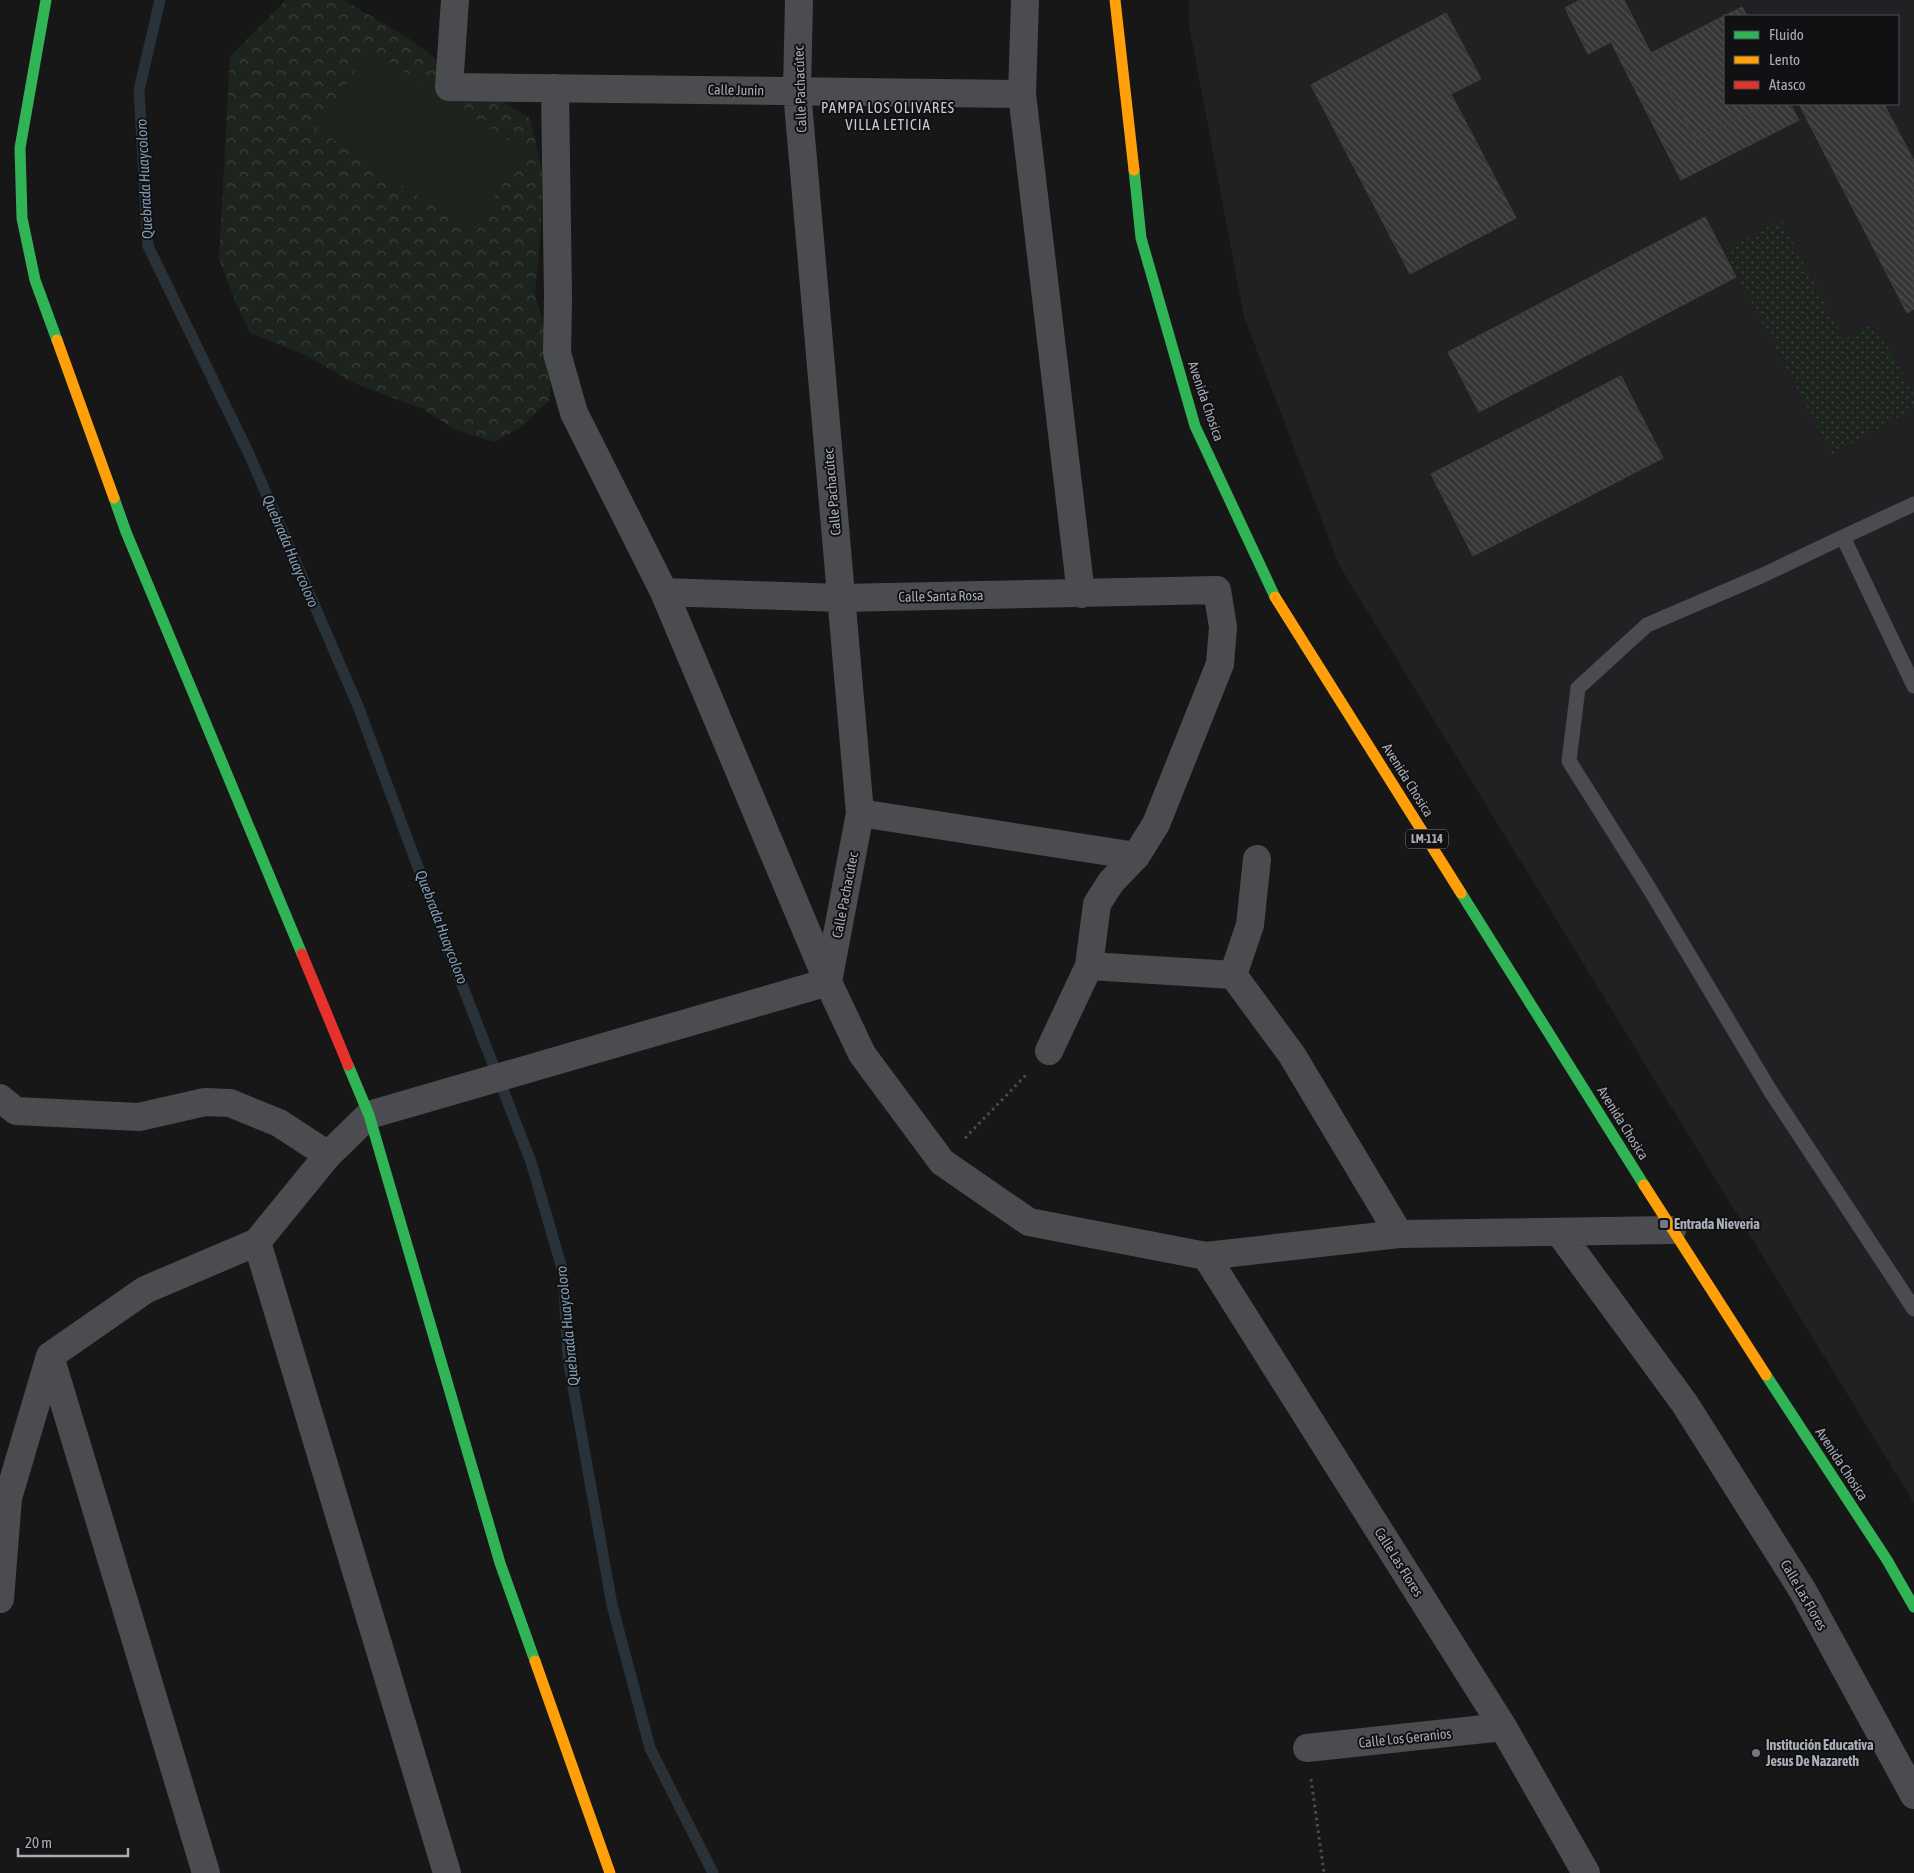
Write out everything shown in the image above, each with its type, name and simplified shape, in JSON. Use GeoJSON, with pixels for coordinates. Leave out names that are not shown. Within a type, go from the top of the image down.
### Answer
{"type":"FeatureCollection","features":[{"type":"Feature","properties":{"kind":"main road"},"geometry":{"type":"LineString","coordinates":[[46,0],[20,148],[22,218],[35,280],[126,532],[370,1115],[500,1563],[610,1873]]}},
{"type":"Feature","properties":{"kind":"main road","name":"Avenida Chosica"},"geometry":{"type":"LineString","coordinates":[[1115,0],[1141,238],[1195,426],[1270,588],[1672,1230],[1887,1560],[1914,1607]]}},
{"type":"Feature","properties":{"kind":"street","name":"Calle Junín"},"geometry":{"type":"LineString","coordinates":[[455,0],[450,87],[1022,94]]}},
{"type":"Feature","properties":{"kind":"street","name":"Calle Pachacútec"},"geometry":{"type":"LineString","coordinates":[[799,0],[797,91],[860,813],[828,982]]}},
{"type":"Feature","properties":{"kind":"street"},"geometry":{"type":"LineString","coordinates":[[1025,0],[1022,94],[1081,594]]}},
{"type":"Feature","properties":{"kind":"street"},"geometry":{"type":"LineString","coordinates":[[555,88],[557,353],[574,414],[664,592],[828,982],[862,1054],[942,1162],[1029,1222],[1206,1256],[1399,1234],[1672,1230]]}},
{"type":"Feature","properties":{"kind":"street","name":"Calle Santa Rosa"},"geometry":{"type":"LineString","coordinates":[[664,592],[842,598],[1217,590],[1223,626],[1220,664],[1156,824],[1136,856]]}},
{"type":"Feature","properties":{"kind":"street"},"geometry":{"type":"LineString","coordinates":[[860,813],[1136,856]]}},
{"type":"Feature","properties":{"kind":"street"},"geometry":{"type":"LineString","coordinates":[[1049,1051],[1089,966],[1097,904],[1111,882],[1136,856]]}},
{"type":"Feature","properties":{"kind":"street"},"geometry":{"type":"LineString","coordinates":[[1233,974],[1250,924],[1257,858]]}},
{"type":"Feature","properties":{"kind":"street"},"geometry":{"type":"LineString","coordinates":[[1089,966],[1233,974]]}},
{"type":"Feature","properties":{"kind":"street"},"geometry":{"type":"LineString","coordinates":[[1233,974],[1292,1055],[1399,1234]]}},
{"type":"Feature","properties":{"kind":"street"},"geometry":{"type":"LineString","coordinates":[[0,1599],[8,1498],[50,1356],[145,1290],[257,1242],[328,1155],[370,1115],[828,982]]}},
{"type":"Feature","properties":{"kind":"street"},"geometry":{"type":"LineString","coordinates":[[0,1098],[16,1111],[139,1117],[205,1102],[230,1103],[280,1122],[328,1155]]}},
{"type":"Feature","properties":{"kind":"street","name":"Calle Las Flores"},"geometry":{"type":"LineString","coordinates":[[1560,1232],[1685,1404],[1783,1558],[1803,1591],[1914,1795]]}},
{"type":"Feature","properties":{"kind":"street"},"geometry":{"type":"LineString","coordinates":[[257,1242],[447,1873]]}},
{"type":"Feature","properties":{"kind":"street","name":"Calle Las Flores"},"geometry":{"type":"LineString","coordinates":[[1206,1256],[1503,1727],[1586,1873]]}},
{"type":"Feature","properties":{"kind":"street"},"geometry":{"type":"LineString","coordinates":[[50,1356],[206,1873]]}},
{"type":"Feature","properties":{"kind":"street","name":"Calle Los Geranios"},"geometry":{"type":"LineString","coordinates":[[1307,1748],[1503,1727]]}},
{"type":"Feature","properties":{"kind":"lane"},"geometry":{"type":"LineString","coordinates":[[1914,504],[1761,576],[1647,625],[1578,688],[1570,761],[1649,888],[1771,1092],[1914,1309]]}},
{"type":"Feature","properties":{"kind":"lane"},"geometry":{"type":"LineString","coordinates":[[1843,537],[1914,686]]}},
{"type":"Feature","properties":{"kind":"path"},"geometry":{"type":"LineString","coordinates":[[942,1162],[1049,1051]]}},
{"type":"Feature","properties":{"kind":"path"},"geometry":{"type":"LineString","coordinates":[[1307,1748],[1324,1873]]}},
{"type":"Feature","properties":{"kind":"shaded area"},"geometry":{"type":"Polygon","coordinates":[[[1189,0],[1914,0],[1914,1503],[1339,565],[1244,317],[1189,25],[1189,0]]]}},
{"type":"Feature","properties":{"kind":"green space"},"geometry":{"type":"Polygon","coordinates":[[[286,0],[343,0],[407,37],[459,76],[530,118],[542,170],[541,227],[535,295],[551,351],[550,399],[523,426],[494,442],[456,430],[421,408],[356,384],[303,354],[250,333],[219,259],[230,57],[286,0]]]}},
{"type":"Feature","properties":{"kind":"green space"},"geometry":{"type":"Polygon","coordinates":[[[370,49],[525,151],[471,231],[317,129],[370,49]]]}},
{"type":"Feature","properties":{"kind":"green space"},"geometry":{"type":"Polygon","coordinates":[[[1781,220],[1844,340],[1875,323],[1914,395],[1914,409],[1832,454],[1724,250],[1781,220]]]}},
{"type":"Feature","properties":{"kind":"building"},"geometry":{"type":"Polygon","coordinates":[[[1580,0],[1624,0],[1695,140],[1763,105],[1791,105],[1799,120],[1681,180],[1611,42],[1588,54],[1565,8],[1580,0]]]}},
{"type":"Feature","properties":{"kind":"building"},"geometry":{"type":"Polygon","coordinates":[[[1742,7],[1746,15],[1726,15],[1742,7]]]}},
{"type":"Feature","properties":{"kind":"building"},"geometry":{"type":"Polygon","coordinates":[[[1446,13],[1481,79],[1451,94],[1516,218],[1410,274],[1311,85],[1446,13]]]}},
{"type":"Feature","properties":{"kind":"building"},"geometry":{"type":"Polygon","coordinates":[[[1724,16],[1724,105],[1763,105],[1695,140],[1651,53],[1724,16]]]}},
{"type":"Feature","properties":{"kind":"building"},"geometry":{"type":"Polygon","coordinates":[[[1800,105],[1885,105],[1914,161],[1914,309],[1907,313],[1800,105]]]}},
{"type":"Feature","properties":{"kind":"building"},"geometry":{"type":"Polygon","coordinates":[[[1705,217],[1736,277],[1479,412],[1448,352],[1705,217]]]}},
{"type":"Feature","properties":{"kind":"building"},"geometry":{"type":"Polygon","coordinates":[[[1621,376],[1663,458],[1473,556],[1431,474],[1621,376]]]}},
{"type":"Feature","properties":{"kind":"waterway","name":"Quebrada Huaycoloro"},"geometry":{"type":"LineString","coordinates":[[160,0],[139,90],[148,246],[249,454],[358,706],[454,964],[531,1162],[563,1272],[568,1359],[612,1605],[650,1748],[713,1873]]}},
{"type":"Feature","properties":{"kind":"traffic: fast"},"geometry":{"type":"LineString","coordinates":[[46,0],[20,148],[22,218],[35,280],[57,340]]}},
{"type":"Feature","properties":{"kind":"traffic: fast"},"geometry":{"type":"LineString","coordinates":[[1134,170],[1141,238],[1195,426],[1275,597]]}},
{"type":"Feature","properties":{"kind":"traffic: fast"},"geometry":{"type":"LineString","coordinates":[[114,498],[126,532],[302,954]]}},
{"type":"Feature","properties":{"kind":"traffic: fast"},"geometry":{"type":"LineString","coordinates":[[1461,893],[1644,1185]]}},
{"type":"Feature","properties":{"kind":"traffic: fast"},"geometry":{"type":"LineString","coordinates":[[348,1065],[369,1115],[500,1563],[535,1661]]}},
{"type":"Feature","properties":{"kind":"traffic: fast"},"geometry":{"type":"LineString","coordinates":[[1766,1375],[1887,1560],[1914,1607]]}},
{"type":"Feature","properties":{"kind":"traffic: slow"},"geometry":{"type":"LineString","coordinates":[[1115,0],[1134,170]]}},
{"type":"Feature","properties":{"kind":"traffic: slow"},"geometry":{"type":"LineString","coordinates":[[57,340],[114,498]]}},
{"type":"Feature","properties":{"kind":"traffic: slow"},"geometry":{"type":"LineString","coordinates":[[1275,597],[1461,893]]}},
{"type":"Feature","properties":{"kind":"traffic: slow"},"geometry":{"type":"LineString","coordinates":[[1644,1185],[1766,1375]]}},
{"type":"Feature","properties":{"kind":"traffic: slow"},"geometry":{"type":"LineString","coordinates":[[535,1661],[610,1873]]}},
{"type":"Feature","properties":{"kind":"traffic: jam"},"geometry":{"type":"LineString","coordinates":[[302,954],[348,1065]]}},
{"type":"Feature","properties":{"kind":"place","name":"Entrada Nieveria"},"geometry":{"type":"Point","coordinates":[1664,1224]}},
{"type":"Feature","properties":{"kind":"place","name":"Institución Educativa Jesus De Nazareth"},"geometry":{"type":"Point","coordinates":[1756,1753]}},
{"type":"Feature","properties":{"kind":"district","name":"PAMPA LOS OLIVARES VILLA LETICIA"},"geometry":{"type":"Point","coordinates":[888,116]}}]}
